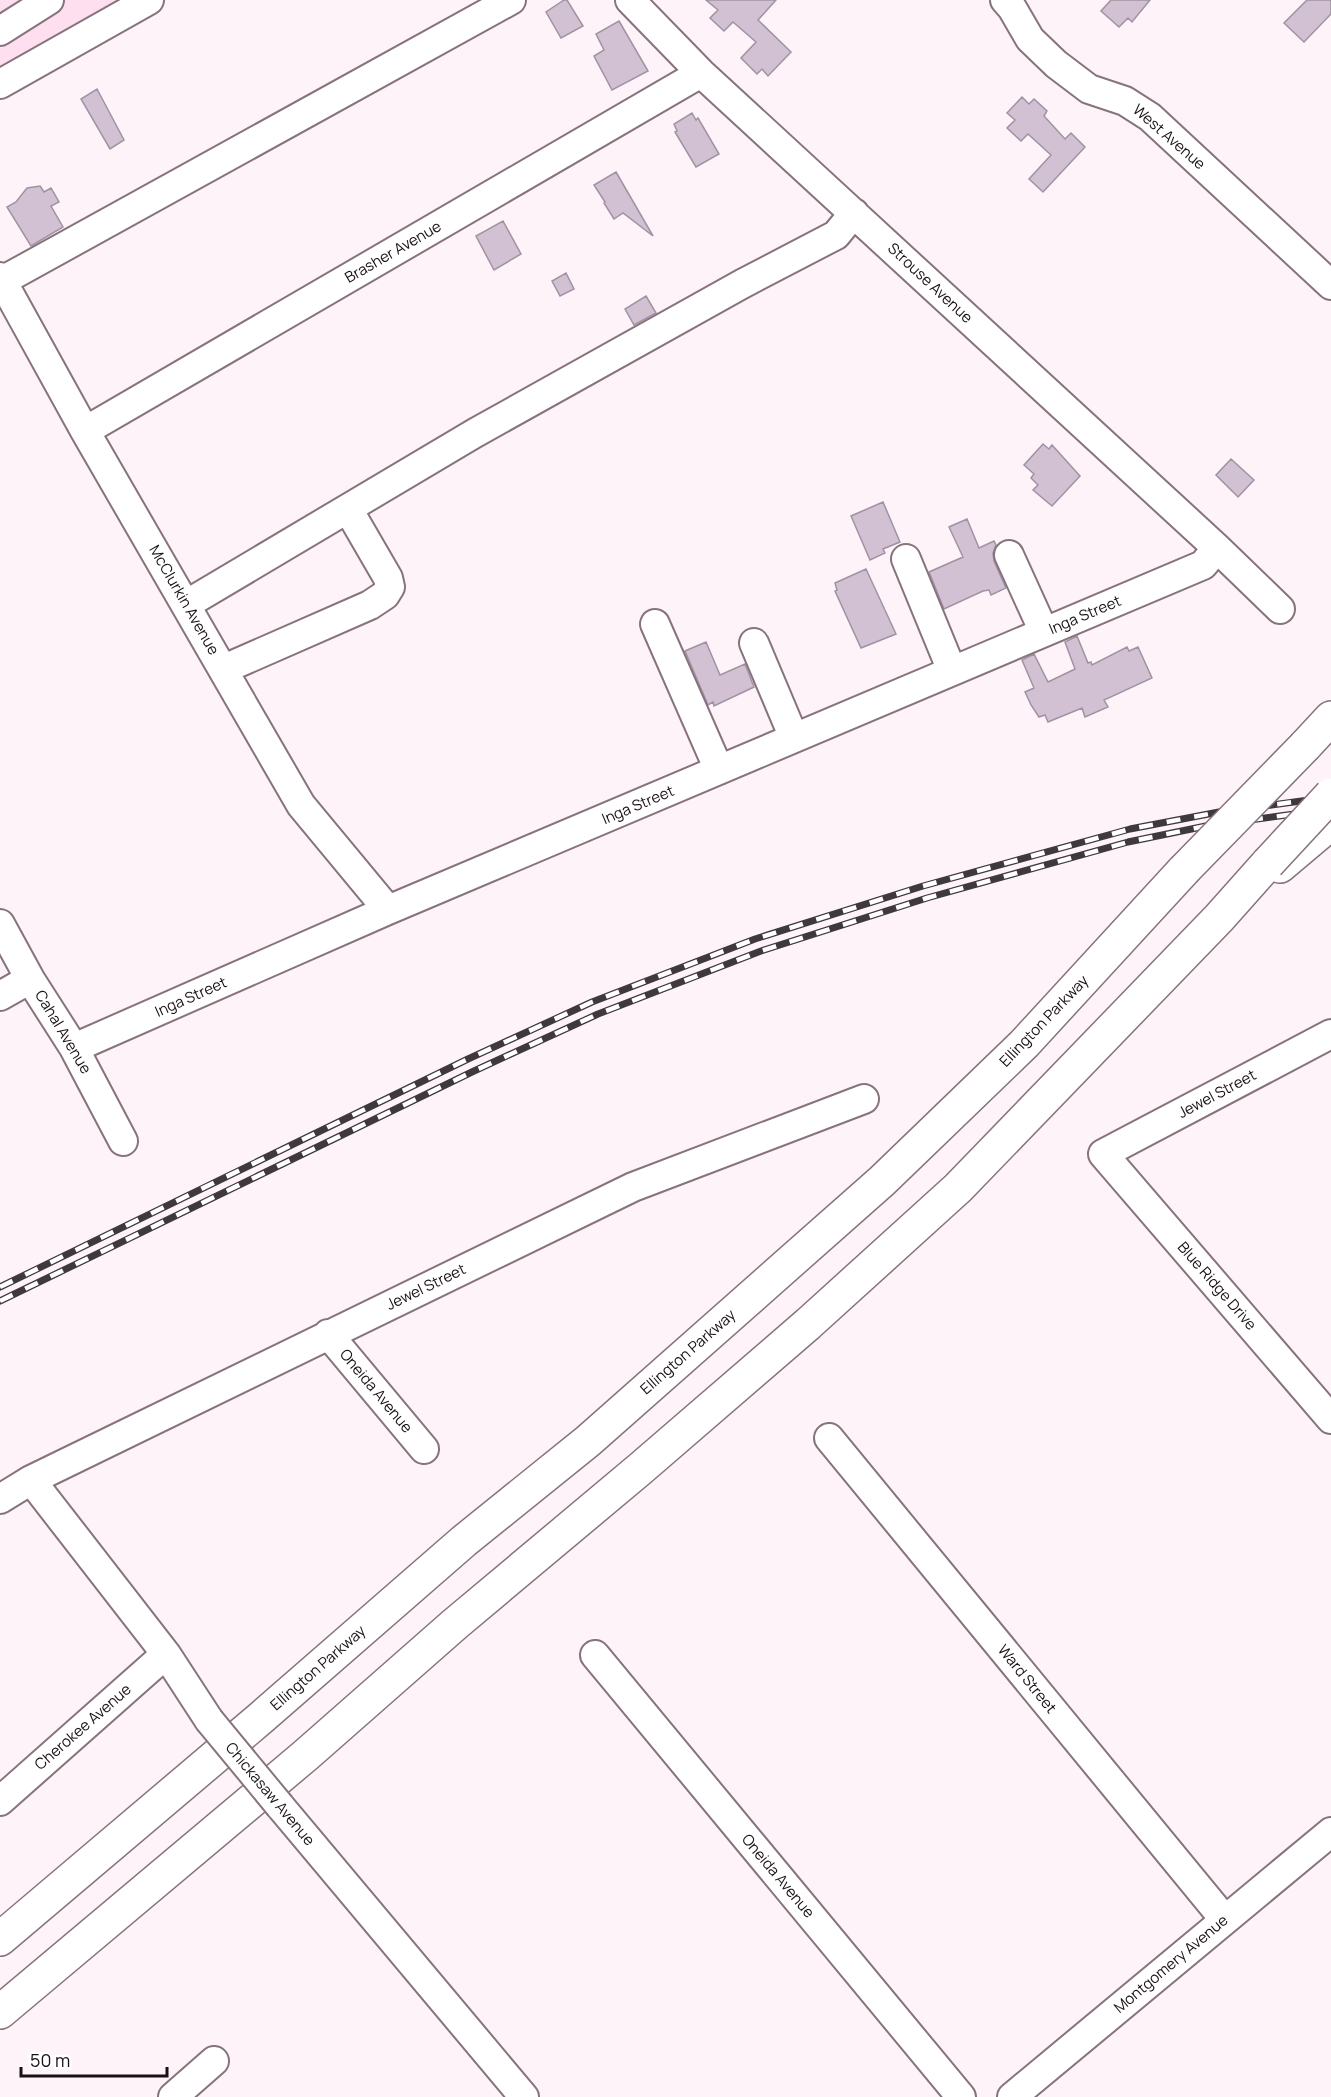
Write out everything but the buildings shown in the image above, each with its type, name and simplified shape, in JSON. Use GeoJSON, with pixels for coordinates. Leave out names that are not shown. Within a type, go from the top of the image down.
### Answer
{"type":"FeatureCollection","features":[{"type":"Feature","properties":{"kind":"highway","name":"Ellington Parkway"},"geometry":{"type":"LineString","coordinates":[[0,1938],[253,1724],[464,1541],[588,1441],[882,1181],[1024,1044],[1184,870],[1331,718]]}},
{"type":"Feature","properties":{"kind":"highway"},"geometry":{"type":"LineString","coordinates":[[1278,862],[1331,795]]}},
{"type":"Feature","properties":{"kind":"highway"},"geometry":{"type":"LineString","coordinates":[[0,2012],[306,1755],[455,1624],[808,1324],[958,1188],[1219,918],[1278,862],[1331,823]]}},
{"type":"Feature","properties":{"kind":"street"},"geometry":{"type":"LineString","coordinates":[[0,32],[49,0]]}},
{"type":"Feature","properties":{"kind":"street"},"geometry":{"type":"LineString","coordinates":[[0,84],[149,0]]}},
{"type":"Feature","properties":{"kind":"street"},"geometry":{"type":"LineString","coordinates":[[1,279],[511,0]]}},
{"type":"Feature","properties":{"kind":"street","name":"Strouse Avenue"},"geometry":{"type":"LineString","coordinates":[[630,0],[701,73],[854,213],[1210,556],[1280,609]]}},
{"type":"Feature","properties":{"kind":"street","name":"West Avenue"},"geometry":{"type":"LineString","coordinates":[[1005,0],[1030,39],[1056,64],[1089,90],[1125,101],[1150,117],[1331,285]]}},
{"type":"Feature","properties":{"kind":"street","name":"Brasher Avenue"},"geometry":{"type":"LineString","coordinates":[[85,431],[701,73]]}},
{"type":"Feature","properties":{"kind":"street"},"geometry":{"type":"LineString","coordinates":[[187,604],[496,422],[742,284],[836,235],[854,213]]}},
{"type":"Feature","properties":{"kind":"street","name":"McClurkin Avenue"},"geometry":{"type":"LineString","coordinates":[[1,279],[85,431],[187,604],[301,805],[388,910]]}},
{"type":"Feature","properties":{"kind":"street"},"geometry":{"type":"LineString","coordinates":[[224,669],[370,605],[385,595],[390,588],[388,578],[348,509]]}},
{"type":"Feature","properties":{"kind":"street"},"geometry":{"type":"LineString","coordinates":[[1009,555],[1044,632]]}},
{"type":"Feature","properties":{"kind":"street","name":"Inga Street"},"geometry":{"type":"LineString","coordinates":[[74,1048],[388,910],[1044,632],[1210,556]]}},
{"type":"Feature","properties":{"kind":"street"},"geometry":{"type":"LineString","coordinates":[[906,560],[952,671]]}},
{"type":"Feature","properties":{"kind":"street"},"geometry":{"type":"LineString","coordinates":[[655,624],[719,770]]}},
{"type":"Feature","properties":{"kind":"street"},"geometry":{"type":"LineString","coordinates":[[754,643],[794,738]]}},
{"type":"Feature","properties":{"kind":"street","name":"Cahal Avenue"},"geometry":{"type":"LineString","coordinates":[[0,924],[30,979],[74,1048],[123,1141]]}},
{"type":"Feature","properties":{"kind":"street"},"geometry":{"type":"LineString","coordinates":[[0,996],[30,979]]}},
{"type":"Feature","properties":{"kind":"street","name":"Jewel Street"},"geometry":{"type":"LineString","coordinates":[[1103,1154],[1331,1034]]}},
{"type":"Feature","properties":{"kind":"street","name":"Jewel Street"},"geometry":{"type":"LineString","coordinates":[[0,1499],[31,1480],[633,1187],[864,1099]]}},
{"type":"Feature","properties":{"kind":"street","name":"Blue Ridge Drive"},"geometry":{"type":"LineString","coordinates":[[1103,1154],[1331,1419]]}},
{"type":"Feature","properties":{"kind":"street","name":"Oneida Avenue"},"geometry":{"type":"LineString","coordinates":[[328,1334],[424,1449]]}},
{"type":"Feature","properties":{"kind":"street","name":"Ward Street"},"geometry":{"type":"LineString","coordinates":[[829,1438],[1225,1920]]}},
{"type":"Feature","properties":{"kind":"street","name":"Chickasaw Avenue"},"geometry":{"type":"LineString","coordinates":[[31,1480],[166,1654],[209,1720],[524,2097]]}},
{"type":"Feature","properties":{"kind":"street","name":"Cherokee Avenue"},"geometry":{"type":"LineString","coordinates":[[0,1801],[166,1654]]}},
{"type":"Feature","properties":{"kind":"street","name":"Oneida Avenue"},"geometry":{"type":"LineString","coordinates":[[595,1655],[961,2097]]}},
{"type":"Feature","properties":{"kind":"street","name":"Montgomery Avenue"},"geometry":{"type":"LineString","coordinates":[[1012,2097],[1331,1832]]}},
{"type":"Feature","properties":{"kind":"street"},"geometry":{"type":"LineString","coordinates":[[173,2097],[214,2061]]}},
{"type":"Feature","properties":{"kind":"shaded area"},"geometry":{"type":"Polygon","coordinates":[[[0,0],[129,0],[0,73],[0,0]]]}},
{"type":"Feature","properties":{"kind":"railway"},"geometry":{"type":"LineString","coordinates":[[0,1287],[468,1059],[592,1002],[755,939],[923,886],[1130,829],[1219,812],[1331,797]]}},
{"type":"Feature","properties":{"kind":"railway"},"geometry":{"type":"LineString","coordinates":[[0,1301],[474,1071],[598,1014],[761,951],[927,898],[1128,842],[1206,826],[1331,809]]}}]}
